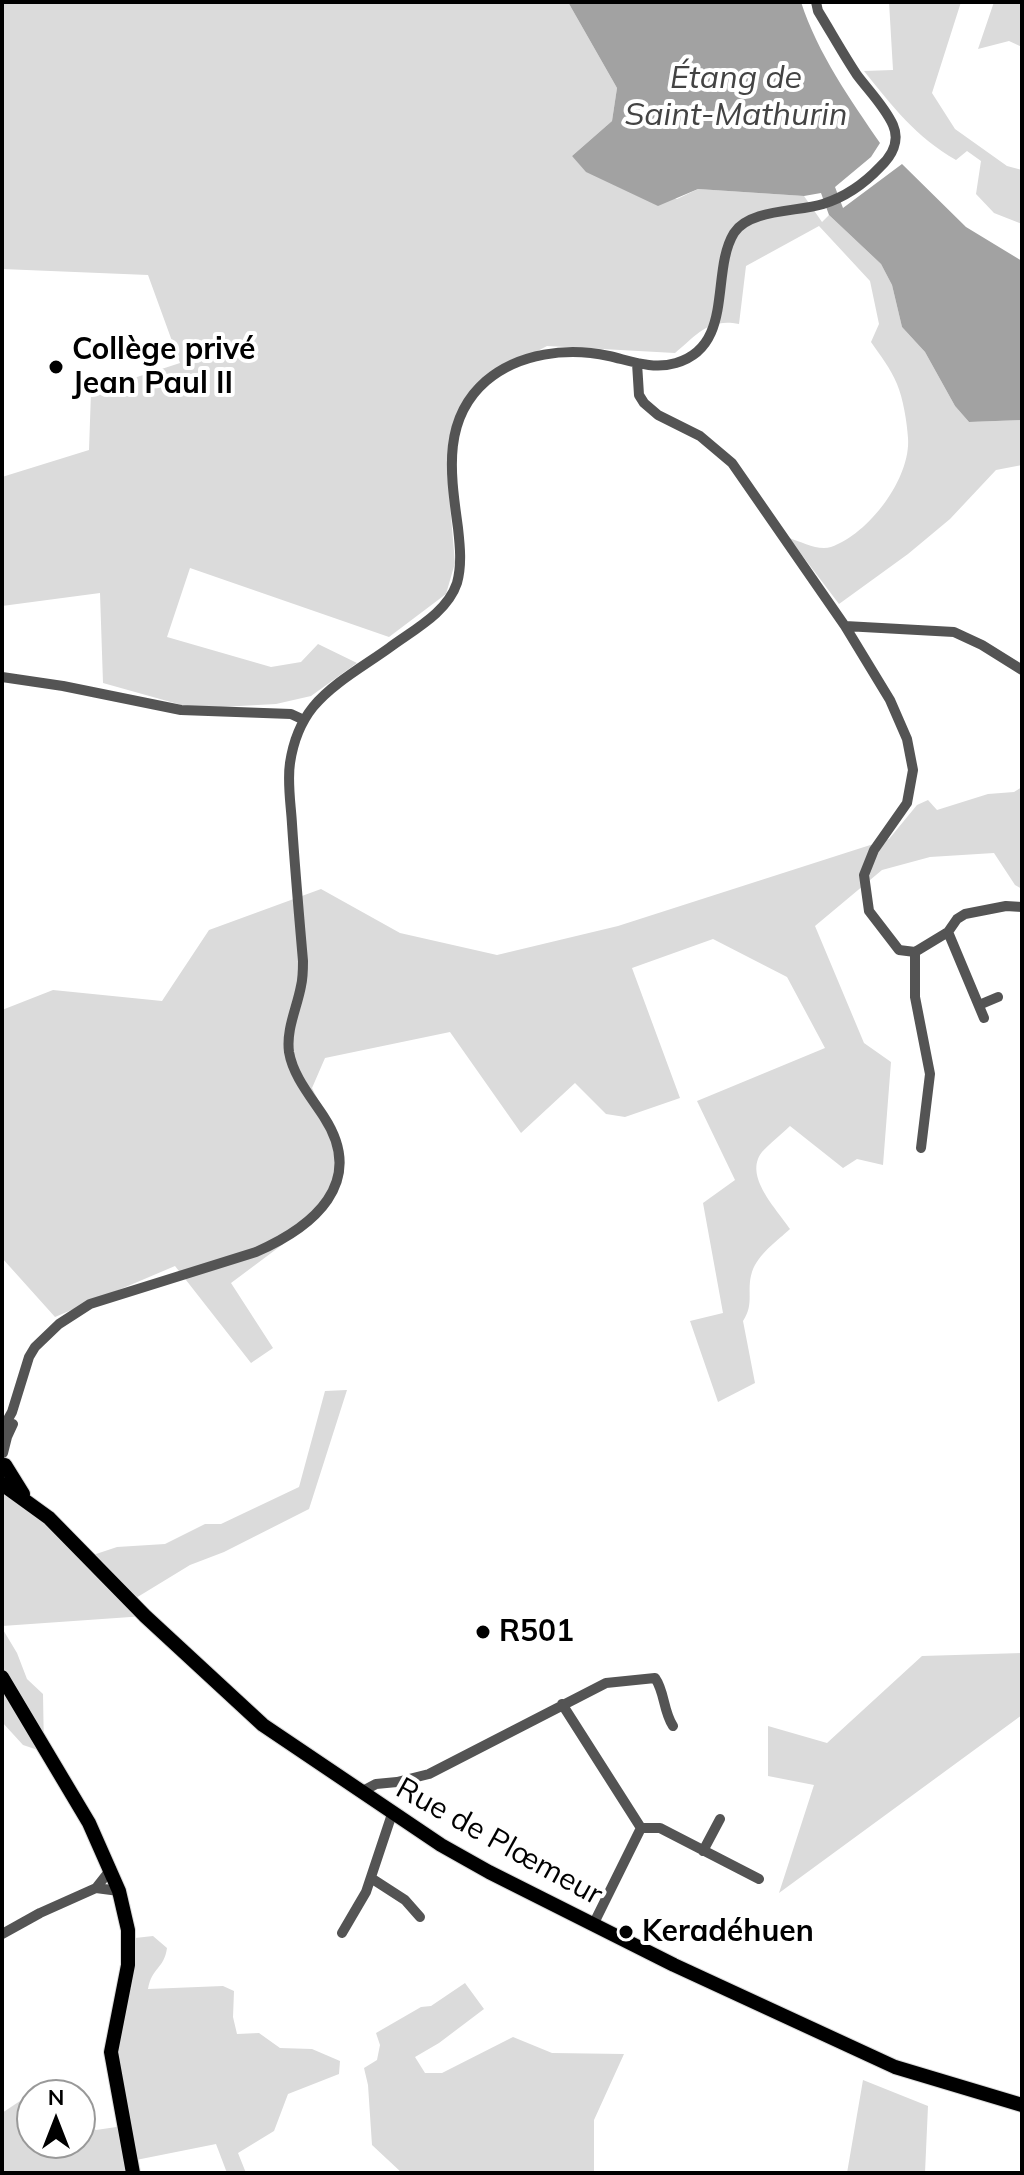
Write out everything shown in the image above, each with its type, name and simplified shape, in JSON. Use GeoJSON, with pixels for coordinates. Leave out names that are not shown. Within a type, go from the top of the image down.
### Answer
{"type":"FeatureCollection","features":[{"type":"Feature","properties":{"kind":"main road","name":"Rue de Plœmeur"},"geometry":{"type":"LineString","coordinates":[[3,1460],[28,1501]]}},
{"type":"Feature","properties":{"kind":"main road","name":"Rue de Plœmeur"},"geometry":{"type":"LineString","coordinates":[[2,1484],[49,1518],[196,1664],[263,1725],[392,1814],[465,1859],[593,1925],[895,2067],[1022,2105]]}},
{"type":"Feature","properties":{"kind":"main road"},"geometry":{"type":"LineString","coordinates":[[2,1677],[89,1823],[119,1891],[128,1930],[128,1965],[111,2052],[133,2173]]}},
{"type":"Feature","properties":{"kind":"street"},"geometry":{"type":"LineString","coordinates":[[2,1430],[12,1412],[29,1357],[59,1324],[90,1304],[256,1252],[279,1242],[321,1211],[336,1184],[340,1162],[336,1138],[298,1077],[289,1052],[290,1029],[302,985],[303,961],[289,767],[304,720],[325,695],[436,613],[454,589],[460,562],[452,484],[452,441],[460,417],[475,392],[505,368],[544,355],[572,351],[650,366],[675,363],[693,354],[708,337],[720,302],[726,256],[737,229],[758,217],[823,204],[841,197],[884,163],[895,146],[896,132],[854,70],[818,11],[816,2]]}},
{"type":"Feature","properties":{"kind":"street"},"geometry":{"type":"LineString","coordinates":[[637,363],[639,395],[644,403],[658,415],[715,446],[732,463],[845,626],[890,700],[907,739],[913,770],[907,803],[874,850],[864,875],[869,911],[899,950],[915,952],[948,932],[965,914],[1006,906],[1022,907]]}},
{"type":"Feature","properties":{"kind":"street"},"geometry":{"type":"LineString","coordinates":[[845,626],[954,632],[1022,670]]}},
{"type":"Feature","properties":{"kind":"street"},"geometry":{"type":"LineString","coordinates":[[2,677],[181,710],[291,714],[304,720]]}},
{"type":"Feature","properties":{"kind":"street"},"geometry":{"type":"LineString","coordinates":[[948,932],[984,1018]]}},
{"type":"Feature","properties":{"kind":"street"},"geometry":{"type":"LineString","coordinates":[[915,952],[915,997],[930,1074],[921,1148]]}},
{"type":"Feature","properties":{"kind":"street"},"geometry":{"type":"LineString","coordinates":[[979,1005],[998,997]]}},
{"type":"Feature","properties":{"kind":"street"},"geometry":{"type":"LineString","coordinates":[[3,1460],[30,1370],[50,1333]]}},
{"type":"Feature","properties":{"kind":"street"},"geometry":{"type":"LineString","coordinates":[[361,1792],[376,1784],[429,1774],[606,1683],[655,1678],[673,1726]]}},
{"type":"Feature","properties":{"kind":"street"},"geometry":{"type":"LineString","coordinates":[[562,1704],[641,1828]]}},
{"type":"Feature","properties":{"kind":"street"},"geometry":{"type":"LineString","coordinates":[[377,1803],[397,1782]]}},
{"type":"Feature","properties":{"kind":"street"},"geometry":{"type":"LineString","coordinates":[[342,1933],[371,1878],[392,1814]]}},
{"type":"Feature","properties":{"kind":"street"},"geometry":{"type":"LineString","coordinates":[[703,1851],[720,1819]]}},
{"type":"Feature","properties":{"kind":"street"},"geometry":{"type":"LineString","coordinates":[[641,1828],[660,1828],[759,1879]]}},
{"type":"Feature","properties":{"kind":"street"},"geometry":{"type":"LineString","coordinates":[[593,1925],[641,1828]]}},
{"type":"Feature","properties":{"kind":"street"},"geometry":{"type":"LineString","coordinates":[[2,1934],[96,1888],[111,1869]]}},
{"type":"Feature","properties":{"kind":"street"},"geometry":{"type":"LineString","coordinates":[[371,1878],[405,1900],[420,1917]]}},
{"type":"Feature","properties":{"kind":"street"},"geometry":{"type":"LineString","coordinates":[[96,1888],[119,1891]]}},
{"type":"Feature","properties":{"kind":"shaded area"},"geometry":{"type":"Polygon","coordinates":[[[2,2],[568,2],[617,88],[612,121],[572,156],[677,199],[698,189],[804,196],[822,222],[829,215],[881,264],[892,285],[902,327],[925,352],[955,406],[969,422],[1022,420],[1022,465],[996,470],[950,519],[839,604],[789,538],[826,548],[859,530],[885,503],[895,487],[903,470],[908,438],[897,384],[871,342],[879,324],[870,281],[819,226],[746,266],[739,324],[719,323],[711,326],[675,353],[547,346],[475,384],[451,433],[447,470],[455,563],[446,594],[389,637],[190,568],[167,637],[271,667],[301,662],[318,644],[357,663],[311,696],[276,704],[185,706],[103,683],[100,593],[2,606],[2,477],[89,450],[91,392],[180,363],[148,275],[2,269],[2,2]]]}},
{"type":"Feature","properties":{"kind":"shaded area"},"geometry":{"type":"Polygon","coordinates":[[[889,2],[961,2],[932,93],[955,129],[1007,166],[1022,170],[1022,224],[994,213],[976,194],[981,161],[967,151],[956,160],[929,142],[895,109],[864,71],[893,70],[889,2]]]}},
{"type":"Feature","properties":{"kind":"shaded area"},"geometry":{"type":"Polygon","coordinates":[[[994,2],[1022,2],[1022,47],[1009,41],[978,49],[994,2]]]}},
{"type":"Feature","properties":{"kind":"shaded area"},"geometry":{"type":"Polygon","coordinates":[[[1022,787],[1022,889],[1015,885],[994,853],[930,857],[882,870],[815,926],[864,1043],[891,1062],[883,1165],[857,1159],[843,1168],[790,1126],[762,1152],[757,1161],[759,1182],[790,1229],[759,1259],[750,1279],[749,1308],[743,1321],[755,1383],[718,1402],[690,1321],[723,1313],[703,1203],[735,1180],[697,1101],[825,1048],[787,977],[713,939],[632,968],[680,1098],[625,1117],[606,1114],[575,1083],[521,1133],[450,1032],[325,1058],[312,1088],[341,1144],[343,1177],[328,1207],[231,1283],[273,1348],[251,1363],[175,1266],[55,1317],[2,1258],[2,1010],[53,990],[162,1001],[209,930],[321,889],[400,933],[497,955],[618,926],[889,839],[917,805],[928,800],[937,810],[988,794],[1014,792],[1022,787]]]}},
{"type":"Feature","properties":{"kind":"shaded area"},"geometry":{"type":"Polygon","coordinates":[[[347,1390],[309,1509],[224,1552],[190,1565],[131,1601],[145,1616],[2,1626],[2,1490],[87,1557],[117,1547],[165,1544],[205,1524],[221,1524],[299,1487],[325,1391],[347,1390]]]}},
{"type":"Feature","properties":{"kind":"shaded area"},"geometry":{"type":"Polygon","coordinates":[[[2,1628],[17,1653],[27,1679],[43,1694],[44,1752],[23,1745],[2,1722],[2,1628]]]}},
{"type":"Feature","properties":{"kind":"shaded area"},"geometry":{"type":"Polygon","coordinates":[[[1022,1653],[1022,1715],[779,1893],[814,1785],[768,1776],[768,1726],[827,1743],[922,1656],[1022,1653]]]}},
{"type":"Feature","properties":{"kind":"shaded area"},"geometry":{"type":"Polygon","coordinates":[[[153,1936],[167,1948],[148,1989],[223,1986],[234,1991],[233,2017],[237,2034],[259,2033],[280,2048],[312,2049],[340,2061],[339,2074],[288,2094],[274,2131],[238,2153],[246,2173],[227,2173],[216,2144],[126,2162],[127,2173],[2,2173],[2,2113],[16,2104],[16,2159],[96,2159],[96,2130],[130,2125],[119,2063],[119,2036],[123,2010],[132,1987],[135,1938],[153,1936]]]}},
{"type":"Feature","properties":{"kind":"shaded area"},"geometry":{"type":"Polygon","coordinates":[[[465,1983],[484,2009],[415,2057],[425,2073],[442,2073],[513,2037],[552,2053],[624,2054],[594,2120],[594,2173],[402,2173],[372,2145],[364,2068],[377,2060],[380,2045],[376,2033],[421,2007],[431,2006],[465,1983]]]}},
{"type":"Feature","properties":{"kind":"shaded area"},"geometry":{"type":"Polygon","coordinates":[[[863,2080],[928,2106],[925,2173],[847,2173],[863,2080]]]}},
{"type":"Feature","properties":{"kind":"water","name":"Étang de Saint-Mathurin"},"geometry":{"type":"Polygon","coordinates":[[[568,2],[801,2],[826,58],[880,143],[871,157],[835,187],[843,208],[902,164],[966,227],[1022,261],[1022,420],[969,422],[955,406],[925,352],[902,327],[892,285],[881,264],[829,215],[821,193],[804,196],[698,189],[658,206],[586,172],[572,156],[612,121],[617,88],[568,2]]]}},
{"type":"Feature","properties":{"kind":"place","name":"Collège privé Jean Paul II"},"geometry":{"type":"Point","coordinates":[56,367]}},
{"type":"Feature","properties":{"kind":"place","name":"R501"},"geometry":{"type":"Point","coordinates":[483,1632]}},
{"type":"Feature","properties":{"kind":"place","name":"Keradéhuen"},"geometry":{"type":"Point","coordinates":[626,1932]}}]}
